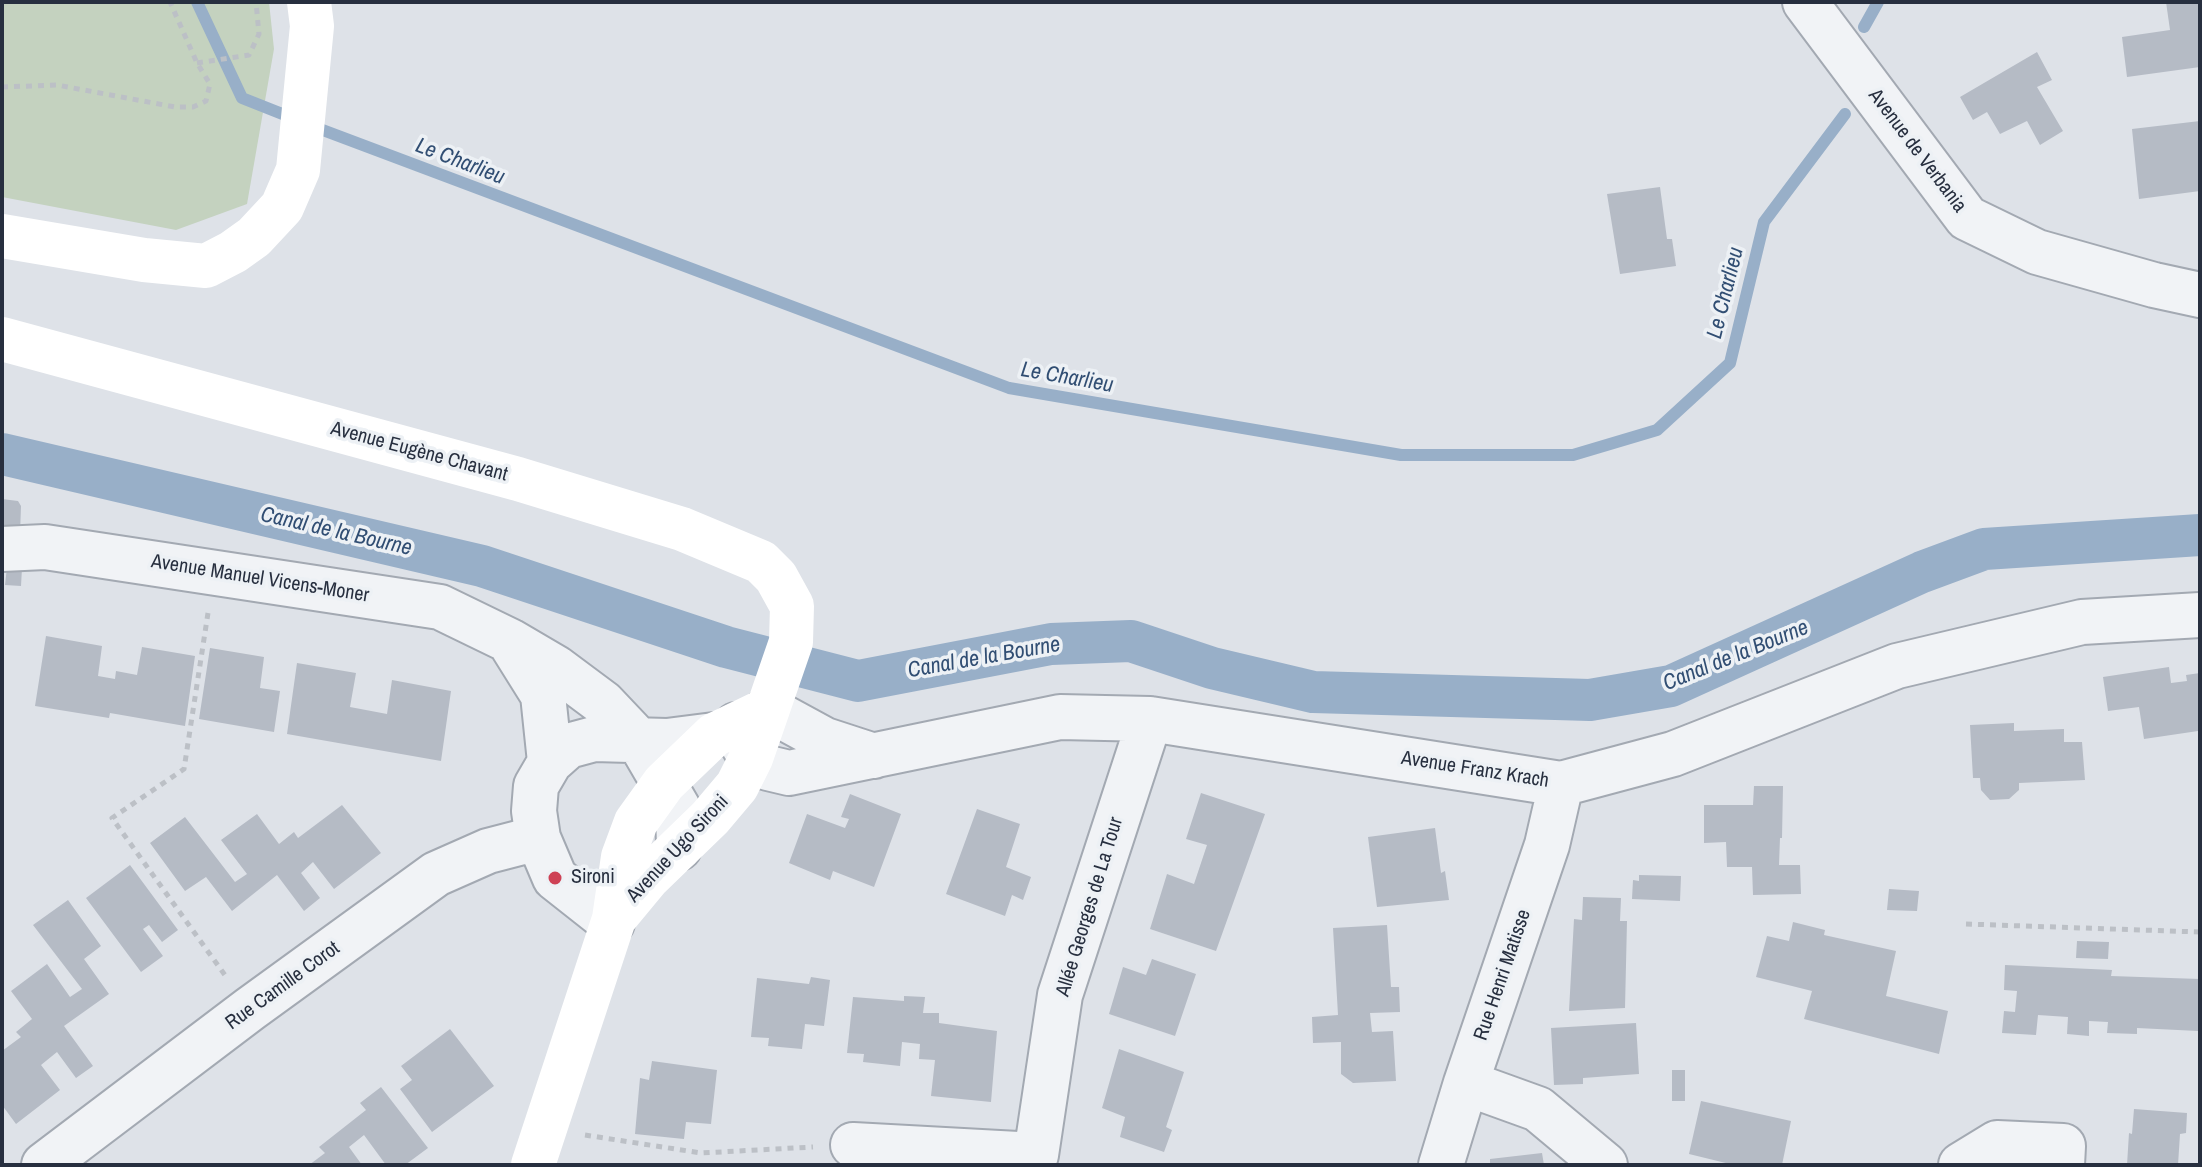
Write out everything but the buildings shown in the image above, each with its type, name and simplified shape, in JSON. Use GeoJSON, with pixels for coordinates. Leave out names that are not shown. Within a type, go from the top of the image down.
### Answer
{"type":"FeatureCollection","features":[{"type":"Feature","properties":{"kind":"street","name":"Avenue de Verbania"},"geometry":{"type":"LineString","coordinates":[[1805,2],[1967,218],[2037,252],[2200,295]]}},
{"type":"Feature","properties":{"kind":"street"},"geometry":{"type":"LineString","coordinates":[[2,236],[144,260],[206,266],[254,237],[282,207],[298,170],[311,14]]}},
{"type":"Feature","properties":{"kind":"street","name":"Avenue Eugène Chavant"},"geometry":{"type":"LineString","coordinates":[[2,339],[518,479],[682,529],[761,562],[776,577],[792,606],[791,642],[749,723]]}},
{"type":"Feature","properties":{"kind":"street","name":"Avenue Manuel Vicens-Moner"},"geometry":{"type":"LineString","coordinates":[[2,549],[45,547],[440,607],[510,641],[556,668],[603,703],[639,741],[678,808],[679,848]]}},
{"type":"Feature","properties":{"kind":"street","name":"Avenue Franz Krach"},"geometry":{"type":"LineString","coordinates":[[749,723],[768,768],[789,773],[1060,717],[1150,719],[1561,784],[1673,754],[1897,666],[2082,622],[2200,615]]}},
{"type":"Feature","properties":{"kind":"street"},"geometry":{"type":"LineString","coordinates":[[510,641],[543,695],[550,762]]}},
{"type":"Feature","properties":{"kind":"street","name":"Allée Georges de La Tour"},"geometry":{"type":"LineString","coordinates":[[853,1145],[1036,1155],[1060,995],[1150,719]]}},
{"type":"Feature","properties":{"kind":"street"},"geometry":{"type":"LineString","coordinates":[[613,921],[555,878],[538,838],[534,811],[536,786],[550,762],[568,746],[594,739],[639,741],[749,723]]}},
{"type":"Feature","properties":{"kind":"street","name":"Avenue Ugo Sironi"},"geometry":{"type":"LineString","coordinates":[[539,1148],[613,921],[623,857],[636,822],[664,783],[749,723]]}},
{"type":"Feature","properties":{"kind":"street","name":"Avenue Ugo Sironi"},"geometry":{"type":"LineString","coordinates":[[613,921],[648,878],[710,818],[737,786],[749,723]]}},
{"type":"Feature","properties":{"kind":"street","name":"Rue Henri Matisse"},"geometry":{"type":"LineString","coordinates":[[1441,1165],[1547,845],[1561,784]]}},
{"type":"Feature","properties":{"kind":"street","name":"Rue Camille Corot"},"geometry":{"type":"LineString","coordinates":[[44,1165],[250,1009],[436,874],[488,851],[538,838]]}},
{"type":"Feature","properties":{"kind":"street"},"geometry":{"type":"LineString","coordinates":[[1466,1083],[1538,1109],[1605,1165]]}},
{"type":"Feature","properties":{"kind":"street"},"geometry":{"type":"LineString","coordinates":[[1961,1165],[1997,1143],[2063,1146],[2062,1165]]}},
{"type":"Feature","properties":{"kind":"path"},"geometry":{"type":"LineString","coordinates":[[2,87],[57,85],[175,107],[193,107],[206,101],[210,84],[197,63],[170,2]]}},
{"type":"Feature","properties":{"kind":"path"},"geometry":{"type":"LineString","coordinates":[[197,63],[249,55],[259,34],[256,2]]}},
{"type":"Feature","properties":{"kind":"path"},"geometry":{"type":"LineString","coordinates":[[214,572],[184,769],[112,818],[250,1009]]}},
{"type":"Feature","properties":{"kind":"path"},"geometry":{"type":"LineString","coordinates":[[1966,924],[2200,932]]}},
{"type":"Feature","properties":{"kind":"path"},"geometry":{"type":"LineString","coordinates":[[539,1148],[701,1153],[853,1145]]}},
{"type":"Feature","properties":{"kind":"green space"},"geometry":{"type":"Polygon","coordinates":[[[2,2],[269,2],[274,49],[247,204],[176,230],[2,197],[2,2]]]}},
{"type":"Feature","properties":{"kind":"waterway","name":"Le Charlieu"},"geometry":{"type":"LineString","coordinates":[[197,2],[242,98],[295,119]]}},
{"type":"Feature","properties":{"kind":"waterway","name":"Le Charlieu"},"geometry":{"type":"LineString","coordinates":[[1864,27],[1878,2]]}},
{"type":"Feature","properties":{"kind":"waterway","name":"Le Charlieu"},"geometry":{"type":"LineString","coordinates":[[312,126],[1009,388],[1401,455],[1573,455],[1657,430],[1730,363],[1764,222],[1845,114]]}},
{"type":"Feature","properties":{"kind":"waterway","name":"Canal de la Bourne"},"geometry":{"type":"LineString","coordinates":[[2,454],[482,566],[726,647],[858,681],[1051,644],[1131,641],[1212,668],[1313,692],[1590,700],[1671,686],[1922,572],[1984,549],[2200,535]]}},
{"type":"Feature","properties":{"kind":"place","name":"Sironi"},"geometry":{"type":"Point","coordinates":[555,878]}}]}
